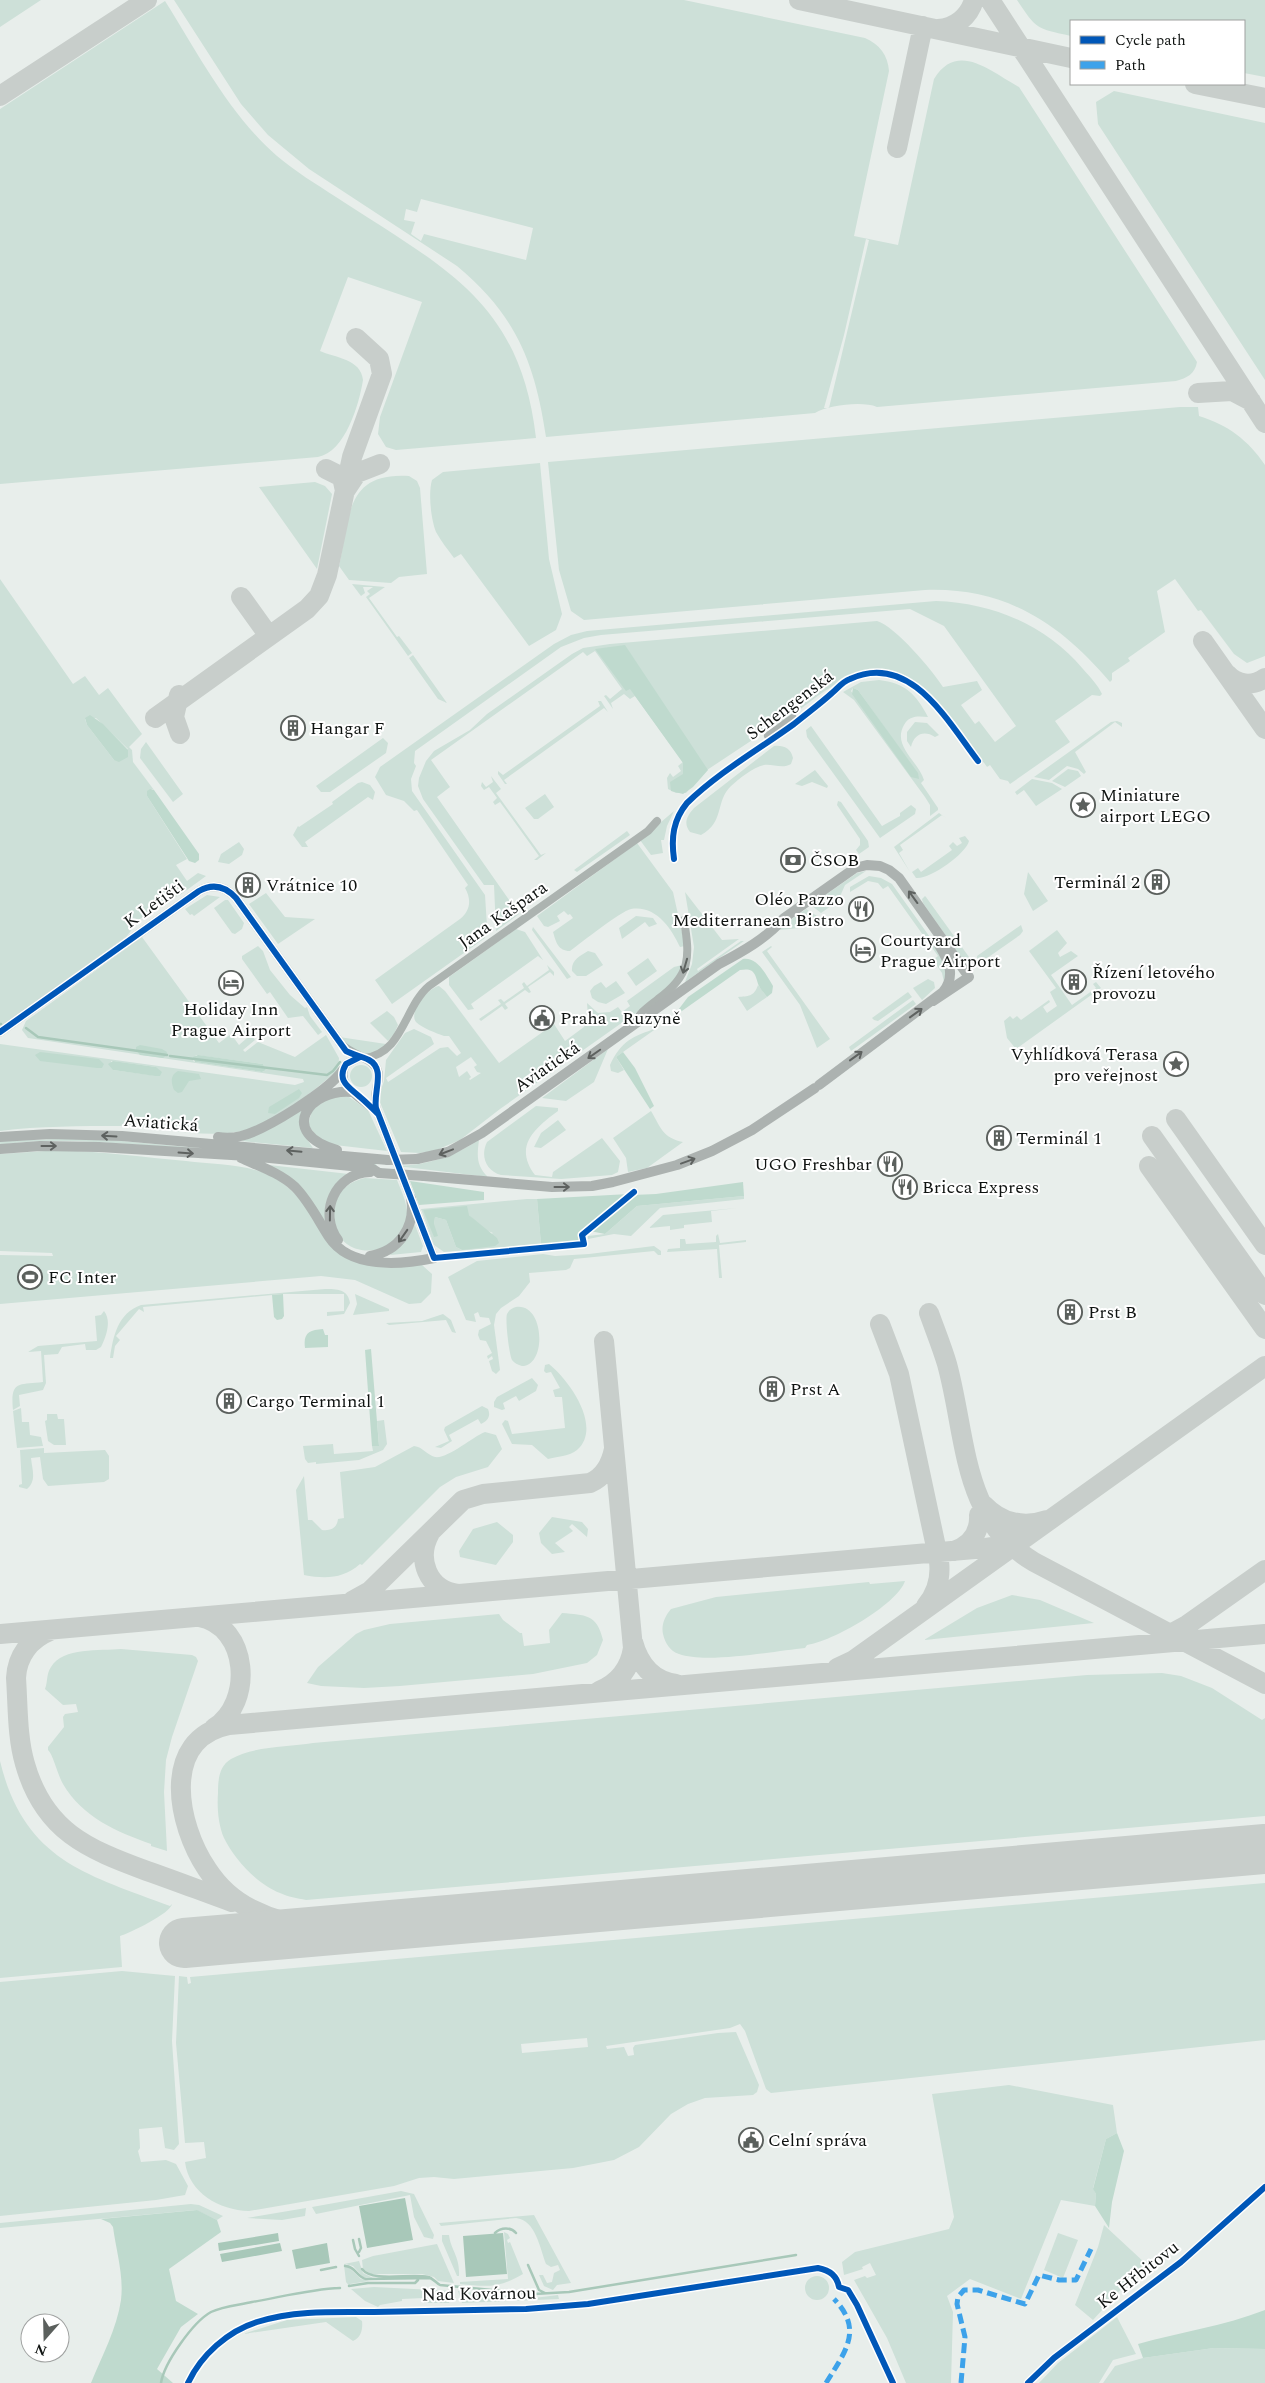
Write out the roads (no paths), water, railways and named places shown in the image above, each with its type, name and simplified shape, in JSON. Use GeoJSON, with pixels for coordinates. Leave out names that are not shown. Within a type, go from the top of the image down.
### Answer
{"type":"FeatureCollection","features":[{"type":"Feature","properties":{"kind":"main road","name":"Aviatická"},"geometry":{"type":"LineString","coordinates":[[0,1137],[62,1134],[140,1138],[374,1158],[418,1159],[448,1152],[473,1139],[719,964],[744,950],[777,927],[784,918],[855,868],[867,865],[880,866],[895,874],[930,921],[934,936],[949,961],[951,973],[946,987],[933,1001],[838,1070],[732,1141],[676,1165],[592,1186],[533,1186],[379,1173],[370,1168],[248,1156],[237,1157],[70,1146],[0,1150]]}},
{"type":"Feature","properties":{"kind":"main road"},"geometry":{"type":"LineString","coordinates":[[930,921],[970,977],[933,1001]]}},
{"type":"Feature","properties":{"kind":"main road"},"geometry":{"type":"LineString","coordinates":[[140,1138],[177,1134],[222,1138],[247,1134],[270,1124],[325,1088],[344,1069]]}},
{"type":"Feature","properties":{"kind":"main road"},"geometry":{"type":"LineString","coordinates":[[354,1092],[335,1092],[310,1107],[304,1116],[304,1124],[307,1132],[317,1144],[360,1157]]}},
{"type":"Feature","properties":{"kind":"main road"},"geometry":{"type":"LineString","coordinates":[[237,1157],[288,1181],[306,1200],[333,1243],[351,1258],[370,1262],[420,1261],[434,1258]]}},
{"type":"Feature","properties":{"kind":"main road"},"geometry":{"type":"LineString","coordinates":[[379,1173],[366,1172],[347,1179],[334,1194],[329,1213],[331,1226],[341,1243],[357,1254],[434,1258]]}},
{"type":"Feature","properties":{"kind":"main road"},"geometry":{"type":"LineString","coordinates":[[370,1256],[388,1251],[402,1239],[412,1216],[410,1198]]}},
{"type":"Feature","properties":{"kind":"street","name":"Schengenská"},"geometry":{"type":"LineString","coordinates":[[674,858],[674,828],[685,805],[754,750],[790,726],[838,686],[856,677],[877,673],[900,678],[914,684],[933,703],[978,761]]}},
{"type":"Feature","properties":{"kind":"street","name":"Jana Kašpara"},"geometry":{"type":"LineString","coordinates":[[362,1058],[375,1056],[384,1050],[400,1032],[417,1000],[426,988],[648,831],[657,820]]}},
{"type":"Feature","properties":{"kind":"street","name":"K Letišti"},"geometry":{"type":"LineString","coordinates":[[0,1032],[199,891],[213,886],[225,888],[236,898],[346,1051],[374,1064],[378,1071],[374,1101],[434,1258]]}},
{"type":"Feature","properties":{"kind":"street"},"geometry":{"type":"LineString","coordinates":[[633,1026],[639,1013],[669,992],[683,974],[688,949],[684,920]]}},
{"type":"Feature","properties":{"kind":"street","name":"K Letišti"},"geometry":{"type":"LineString","coordinates":[[337,1040],[343,1053],[343,1082],[378,1114]]}},
{"type":"Feature","properties":{"kind":"street","name":"Jana Kašpara"},"geometry":{"type":"LineString","coordinates":[[378,1071],[384,1050]]}},
{"type":"Feature","properties":{"kind":"street"},"geometry":{"type":"LineString","coordinates":[[344,1069],[348,1062],[362,1058]]}},
{"type":"Feature","properties":{"kind":"street"},"geometry":{"type":"LineString","coordinates":[[354,1092],[368,1092],[377,1083]]}},
{"type":"Feature","properties":{"kind":"street","name":"Ke Hřbitovu"},"geometry":{"type":"LineString","coordinates":[[1028,2383],[1054,2358],[1180,2262],[1265,2187]]}},
{"type":"Feature","properties":{"kind":"street","name":"Nad Kovárnou"},"geometry":{"type":"LineString","coordinates":[[188,2383],[200,2362],[217,2344],[243,2328],[271,2318],[326,2312],[526,2310],[565,2306],[818,2268],[830,2272],[836,2278],[839,2287],[848,2290],[857,2305],[893,2383]]}},
{"type":"Feature","properties":{"kind":"waterway"},"geometry":{"type":"LineString","coordinates":[[26,1028],[38,1037],[167,1055]]}},
{"type":"Feature","properties":{"kind":"waterway"},"geometry":{"type":"LineString","coordinates":[[170,1056],[327,1075],[340,1062]]}},
{"type":"Feature","properties":{"kind":"waterway"},"geometry":{"type":"LineString","coordinates":[[495,2233],[506,2228],[516,2233]]}},
{"type":"Feature","properties":{"kind":"waterway"},"geometry":{"type":"LineString","coordinates":[[359,2239],[361,2248],[359,2252]]}},
{"type":"Feature","properties":{"kind":"waterway"},"geometry":{"type":"LineString","coordinates":[[353,2240],[359,2256]]}},
{"type":"Feature","properties":{"kind":"waterway"},"geometry":{"type":"LineString","coordinates":[[362,2269],[374,2276],[420,2276],[428,2277],[440,2285],[534,2294],[569,2292],[796,2255]]}},
{"type":"Feature","properties":{"kind":"waterway"},"geometry":{"type":"LineString","coordinates":[[528,2265],[539,2290],[545,2293]]}},
{"type":"Feature","properties":{"kind":"waterway"},"geometry":{"type":"LineString","coordinates":[[345,2266],[348,2266],[366,2279],[431,2278]]}},
{"type":"Feature","properties":{"kind":"waterway"},"geometry":{"type":"LineString","coordinates":[[321,2270],[336,2267]]}},
{"type":"Feature","properties":{"kind":"waterway"},"geometry":{"type":"LineString","coordinates":[[349,2286],[368,2283],[415,2283],[418,2280]]}},
{"type":"Feature","properties":{"kind":"waterway"},"geometry":{"type":"LineString","coordinates":[[161,2383],[173,2354],[180,2344],[196,2324],[211,2312],[226,2307],[318,2290],[340,2288]]}},
{"type":"Feature","properties":{"kind":"place","name":"Hangar F"},"geometry":{"type":"Point","coordinates":[293,728]}},
{"type":"Feature","properties":{"kind":"place","name":"Miniature airport LEGO"},"geometry":{"type":"Point","coordinates":[1083,805]}},
{"type":"Feature","properties":{"kind":"place","name":"ČSOB"},"geometry":{"type":"Point","coordinates":[793,860]}},
{"type":"Feature","properties":{"kind":"place","name":"Terminál 2"},"geometry":{"type":"Point","coordinates":[1157,882]}},
{"type":"Feature","properties":{"kind":"place","name":"Vrátnice 10"},"geometry":{"type":"Point","coordinates":[248,885]}},
{"type":"Feature","properties":{"kind":"place","name":"Oléo Pazzo Mediterranean Bistro"},"geometry":{"type":"Point","coordinates":[861,909]}},
{"type":"Feature","properties":{"kind":"place","name":"Courtyard Prague Airport"},"geometry":{"type":"Point","coordinates":[863,950]}},
{"type":"Feature","properties":{"kind":"place","name":"Řízení letového provozu"},"geometry":{"type":"Point","coordinates":[1074,982]}},
{"type":"Feature","properties":{"kind":"place","name":"Holiday Inn Prague Airport"},"geometry":{"type":"Point","coordinates":[231,983]}},
{"type":"Feature","properties":{"kind":"place","name":"Praha - Ruzyně"},"geometry":{"type":"Point","coordinates":[542,1018]}},
{"type":"Feature","properties":{"kind":"place","name":"Vyhlídková Terasa pro veřejnost"},"geometry":{"type":"Point","coordinates":[1176,1064]}},
{"type":"Feature","properties":{"kind":"place","name":"Terminál 1"},"geometry":{"type":"Point","coordinates":[999,1138]}},
{"type":"Feature","properties":{"kind":"place","name":"UGO Freshbar"},"geometry":{"type":"Point","coordinates":[890,1164]}},
{"type":"Feature","properties":{"kind":"place","name":"Bricca Express"},"geometry":{"type":"Point","coordinates":[905,1187]}},
{"type":"Feature","properties":{"kind":"place","name":"FC Inter"},"geometry":{"type":"Point","coordinates":[30,1277]}},
{"type":"Feature","properties":{"kind":"place","name":"Prst B"},"geometry":{"type":"Point","coordinates":[1070,1312]}},
{"type":"Feature","properties":{"kind":"place","name":"Prst A"},"geometry":{"type":"Point","coordinates":[772,1389]}},
{"type":"Feature","properties":{"kind":"place","name":"Cargo Terminal 1"},"geometry":{"type":"Point","coordinates":[229,1401]}},
{"type":"Feature","properties":{"kind":"place","name":"Celní správa"},"geometry":{"type":"Point","coordinates":[751,2140]}}]}
